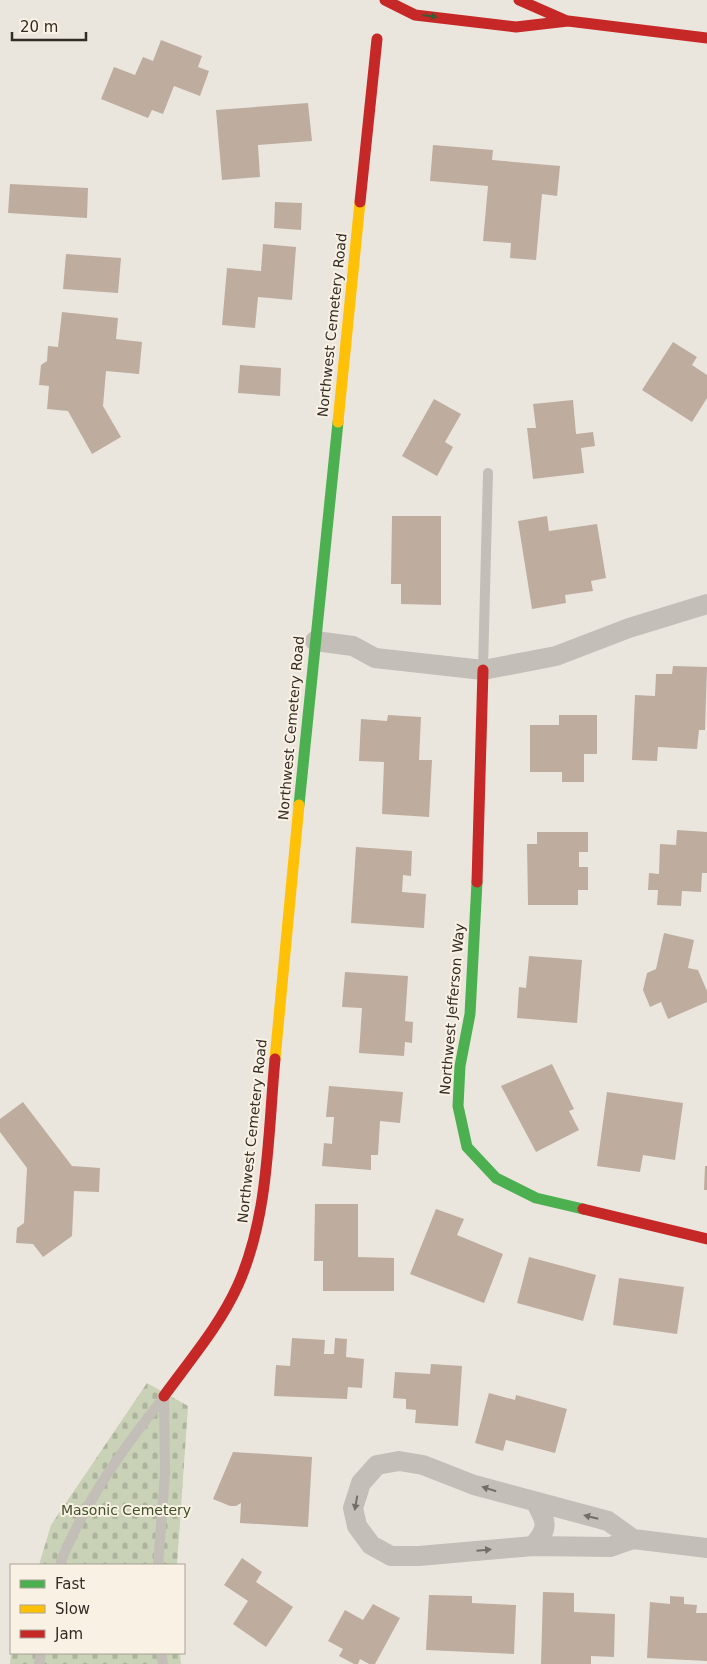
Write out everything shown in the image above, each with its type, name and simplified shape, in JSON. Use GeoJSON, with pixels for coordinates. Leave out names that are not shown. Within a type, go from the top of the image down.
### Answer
{"type":"FeatureCollection","features":[{"type":"Feature","properties":{"kind":"street"},"geometry":{"type":"LineString","coordinates":[[385,0],[414,15],[516,27],[568,22],[707,38]]}},
{"type":"Feature","properties":{"kind":"street"},"geometry":{"type":"LineString","coordinates":[[519,0],[568,22]]}},
{"type":"Feature","properties":{"kind":"street","name":"Northwest Cemetery Road"},"geometry":{"type":"LineString","coordinates":[[164,1396],[219,1317],[244,1272],[256,1230],[272,1091],[315,640],[377,40]]}},
{"type":"Feature","properties":{"kind":"street"},"geometry":{"type":"LineString","coordinates":[[315,640],[353,646],[375,658],[483,670],[556,656],[630,628],[707,604]]}},
{"type":"Feature","properties":{"kind":"street","name":"Northwest Jefferson Way"},"geometry":{"type":"LineString","coordinates":[[483,670],[475,938],[470,1014],[460,1066],[458,1106],[467,1147],[496,1178],[536,1198],[707,1239]]}},
{"type":"Feature","properties":{"kind":"street"},"geometry":{"type":"LineString","coordinates":[[633,1539],[608,1521],[536,1503],[474,1485],[422,1465],[399,1461],[377,1465],[361,1484],[353,1508],[357,1526],[371,1545],[391,1556],[419,1556],[533,1546],[610,1547],[633,1539],[707,1548]]}},
{"type":"Feature","properties":{"kind":"street"},"geometry":{"type":"LineString","coordinates":[[533,1546],[544,1534],[545,1519],[536,1503]]}},
{"type":"Feature","properties":{"kind":"lane"},"geometry":{"type":"LineString","coordinates":[[483,670],[488,473]]}},
{"type":"Feature","properties":{"kind":"lane"},"geometry":{"type":"LineString","coordinates":[[60,1564],[64,1551],[96,1491],[124,1448],[164,1396]]}},
{"type":"Feature","properties":{"kind":"lane"},"geometry":{"type":"LineString","coordinates":[[158,1564],[165,1473],[164,1396]]}},
{"type":"Feature","properties":{"kind":"green space","name":"Masonic Cemetery"},"geometry":{"type":"Polygon","coordinates":[[[147,1383],[188,1406],[177,1564],[39,1564],[51,1525],[147,1383]]]}},
{"type":"Feature","properties":{"kind":"green space"},"geometry":{"type":"Polygon","coordinates":[[[11,1654],[180,1654],[181,1664],[10,1664],[11,1654]]]}},
{"type":"Feature","properties":{"kind":"building"},"geometry":{"type":"Polygon","coordinates":[[[161,40],[202,56],[198,67],[209,71],[200,96],[174,86],[163,114],[152,110],[148,118],[101,99],[114,67],[135,75],[143,57],[153,61],[161,40]]]}},
{"type":"Feature","properties":{"kind":"building"},"geometry":{"type":"Polygon","coordinates":[[[308,103],[312,141],[258,145],[260,177],[222,180],[216,110],[308,103]]]}},
{"type":"Feature","properties":{"kind":"building"},"geometry":{"type":"Polygon","coordinates":[[[433,145],[493,150],[492,160],[560,166],[557,196],[542,194],[536,260],[510,258],[511,243],[483,241],[488,186],[430,181],[433,145]]]}},
{"type":"Feature","properties":{"kind":"building"},"geometry":{"type":"Polygon","coordinates":[[[10,184],[88,188],[87,218],[8,213],[10,184]]]}},
{"type":"Feature","properties":{"kind":"building"},"geometry":{"type":"Polygon","coordinates":[[[275,202],[302,203],[301,230],[274,228],[275,202]]]}},
{"type":"Feature","properties":{"kind":"building"},"geometry":{"type":"Polygon","coordinates":[[[263,244],[296,247],[292,300],[258,297],[255,328],[222,325],[227,268],[261,271],[263,244]]]}},
{"type":"Feature","properties":{"kind":"building"},"geometry":{"type":"Polygon","coordinates":[[[66,254],[121,258],[118,293],[63,289],[66,254]]]}},
{"type":"Feature","properties":{"kind":"building"},"geometry":{"type":"Polygon","coordinates":[[[62,312],[118,318],[116,339],[142,342],[139,374],[106,371],[103,406],[121,437],[92,454],[68,411],[47,409],[49,386],[39,385],[41,365],[47,361],[48,346],[58,347],[62,312]]]}},
{"type":"Feature","properties":{"kind":"building"},"geometry":{"type":"Polygon","coordinates":[[[673,342],[697,357],[692,365],[707,375],[707,398],[692,422],[642,390],[673,342]]]}},
{"type":"Feature","properties":{"kind":"building"},"geometry":{"type":"Polygon","coordinates":[[[240,365],[281,368],[280,396],[238,393],[240,365]]]}},
{"type":"Feature","properties":{"kind":"building"},"geometry":{"type":"Polygon","coordinates":[[[434,399],[461,414],[445,442],[453,447],[437,476],[402,456],[434,399]]]}},
{"type":"Feature","properties":{"kind":"building"},"geometry":{"type":"Polygon","coordinates":[[[573,400],[576,434],[593,432],[595,446],[581,448],[584,473],[533,479],[527,428],[536,428],[533,404],[573,400]]]}},
{"type":"Feature","properties":{"kind":"building"},"geometry":{"type":"Polygon","coordinates":[[[392,516],[441,516],[441,605],[401,604],[401,584],[391,584],[392,516]]]}},
{"type":"Feature","properties":{"kind":"building"},"geometry":{"type":"Polygon","coordinates":[[[547,516],[549,531],[597,524],[606,578],[591,581],[593,591],[565,595],[566,603],[532,609],[518,521],[547,516]]]}},
{"type":"Feature","properties":{"kind":"building"},"geometry":{"type":"Polygon","coordinates":[[[673,666],[707,667],[705,730],[699,730],[697,749],[658,747],[657,761],[632,760],[635,695],[655,696],[656,674],[672,674],[673,666]]]}},
{"type":"Feature","properties":{"kind":"building"},"geometry":{"type":"Polygon","coordinates":[[[388,715],[421,717],[419,760],[432,760],[429,817],[382,814],[384,762],[359,761],[361,719],[387,721],[388,715]]]}},
{"type":"Feature","properties":{"kind":"building"},"geometry":{"type":"Polygon","coordinates":[[[559,715],[597,715],[597,754],[584,754],[584,782],[562,782],[562,772],[530,772],[530,725],[559,725],[559,715]]]}},
{"type":"Feature","properties":{"kind":"building"},"geometry":{"type":"Polygon","coordinates":[[[677,830],[707,832],[707,873],[702,873],[701,892],[682,891],[681,906],[657,905],[658,890],[648,890],[649,873],[659,874],[660,844],[676,845],[677,830]]]}},
{"type":"Feature","properties":{"kind":"building"},"geometry":{"type":"Polygon","coordinates":[[[537,832],[588,832],[588,852],[579,852],[579,867],[588,867],[588,890],[578,890],[578,905],[528,905],[527,844],[537,844],[537,832]]]}},
{"type":"Feature","properties":{"kind":"building"},"geometry":{"type":"Polygon","coordinates":[[[356,847],[412,851],[411,876],[403,875],[402,892],[426,894],[424,928],[351,923],[356,847]]]}},
{"type":"Feature","properties":{"kind":"building"},"geometry":{"type":"Polygon","coordinates":[[[664,933],[694,940],[688,968],[698,970],[707,991],[707,1002],[668,1019],[661,1002],[650,1007],[643,990],[647,973],[656,969],[664,933]]]}},
{"type":"Feature","properties":{"kind":"building"},"geometry":{"type":"Polygon","coordinates":[[[529,956],[582,960],[577,1023],[517,1018],[519,987],[526,988],[529,956]]]}},
{"type":"Feature","properties":{"kind":"building"},"geometry":{"type":"Polygon","coordinates":[[[345,972],[408,976],[405,1021],[413,1022],[412,1043],[405,1042],[404,1056],[359,1053],[362,1008],[342,1007],[345,972]]]}},
{"type":"Feature","properties":{"kind":"building"},"geometry":{"type":"Polygon","coordinates":[[[552,1064],[574,1109],[569,1111],[579,1130],[536,1152],[501,1086],[552,1064]]]}},
{"type":"Feature","properties":{"kind":"building"},"geometry":{"type":"Polygon","coordinates":[[[329,1086],[403,1092],[400,1123],[380,1121],[378,1155],[371,1155],[371,1170],[322,1166],[324,1143],[332,1144],[334,1117],[326,1117],[329,1086]]]}},
{"type":"Feature","properties":{"kind":"building"},"geometry":{"type":"Polygon","coordinates":[[[607,1092],[683,1103],[675,1160],[643,1155],[640,1172],[597,1166],[607,1092]]]}},
{"type":"Feature","properties":{"kind":"building"},"geometry":{"type":"Polygon","coordinates":[[[23,1102],[72,1166],[100,1168],[99,1192],[74,1191],[72,1236],[43,1257],[33,1244],[16,1243],[17,1228],[24,1223],[27,1168],[0,1132],[0,1119],[23,1102]]]}},
{"type":"Feature","properties":{"kind":"building"},"geometry":{"type":"Polygon","coordinates":[[[705,1166],[707,1166],[707,1190],[704,1190],[705,1166]]]}},
{"type":"Feature","properties":{"kind":"building"},"geometry":{"type":"Polygon","coordinates":[[[315,1204],[358,1204],[358,1257],[394,1258],[394,1291],[323,1291],[323,1261],[314,1261],[315,1204]]]}},
{"type":"Feature","properties":{"kind":"building"},"geometry":{"type":"Polygon","coordinates":[[[436,1209],[464,1219],[457,1235],[503,1254],[484,1303],[410,1274],[436,1209]]]}},
{"type":"Feature","properties":{"kind":"building"},"geometry":{"type":"Polygon","coordinates":[[[529,1257],[596,1275],[583,1321],[517,1303],[529,1257]]]}},
{"type":"Feature","properties":{"kind":"building"},"geometry":{"type":"Polygon","coordinates":[[[619,1278],[684,1287],[677,1334],[613,1325],[619,1278]]]}},
{"type":"Feature","properties":{"kind":"building"},"geometry":{"type":"Polygon","coordinates":[[[292,1338],[325,1340],[324,1354],[334,1354],[335,1338],[347,1339],[346,1357],[364,1359],[362,1388],[348,1387],[347,1399],[274,1396],[276,1365],[290,1366],[292,1338]]]}},
{"type":"Feature","properties":{"kind":"building"},"geometry":{"type":"Polygon","coordinates":[[[431,1364],[462,1366],[458,1426],[415,1423],[416,1410],[406,1409],[406,1399],[393,1398],[395,1372],[430,1374],[431,1364]]]}},
{"type":"Feature","properties":{"kind":"building"},"geometry":{"type":"Polygon","coordinates":[[[489,1393],[515,1400],[516,1395],[567,1409],[555,1453],[506,1440],[503,1451],[475,1443],[489,1393]]]}},
{"type":"Feature","properties":{"kind":"building"},"geometry":{"type":"Polygon","coordinates":[[[233,1452],[312,1457],[308,1527],[240,1523],[241,1503],[236,1506],[230,1506],[213,1499],[233,1452]]]}},
{"type":"Feature","properties":{"kind":"building"},"geometry":{"type":"Polygon","coordinates":[[[242,1558],[262,1572],[256,1582],[293,1607],[266,1647],[233,1624],[248,1601],[224,1585],[242,1558]]]}},
{"type":"Feature","properties":{"kind":"building"},"geometry":{"type":"Polygon","coordinates":[[[543,1592],[574,1593],[574,1612],[615,1614],[614,1657],[591,1656],[591,1664],[541,1664],[543,1592]]]}},
{"type":"Feature","properties":{"kind":"building"},"geometry":{"type":"Polygon","coordinates":[[[429,1595],[472,1596],[472,1603],[516,1605],[514,1654],[426,1650],[429,1595]]]}},
{"type":"Feature","properties":{"kind":"building"},"geometry":{"type":"Polygon","coordinates":[[[670,1596],[684,1597],[684,1604],[697,1605],[696,1613],[707,1613],[707,1661],[647,1658],[650,1602],[670,1604],[670,1596]]]}},
{"type":"Feature","properties":{"kind":"building"},"geometry":{"type":"Polygon","coordinates":[[[373,1604],[400,1618],[375,1664],[369,1664],[360,1659],[358,1664],[354,1664],[339,1656],[343,1649],[328,1641],[345,1610],[363,1620],[373,1604]]]}},
{"type":"Feature","properties":{"kind":"traffic: fast"},"geometry":{"type":"LineString","coordinates":[[299,805],[338,422]]}},
{"type":"Feature","properties":{"kind":"traffic: fast"},"geometry":{"type":"LineString","coordinates":[[477,882],[470,1014],[460,1066],[458,1106],[467,1147],[496,1178],[536,1198],[583,1209]]}},
{"type":"Feature","properties":{"kind":"traffic: slow"},"geometry":{"type":"LineString","coordinates":[[338,422],[360,202]]}},
{"type":"Feature","properties":{"kind":"traffic: slow"},"geometry":{"type":"LineString","coordinates":[[275,1059],[299,805]]}},
{"type":"Feature","properties":{"kind":"traffic: jam"},"geometry":{"type":"LineString","coordinates":[[385,0],[415,15],[516,27],[568,21],[707,38]]}},
{"type":"Feature","properties":{"kind":"traffic: jam"},"geometry":{"type":"LineString","coordinates":[[519,0],[567,21]]}},
{"type":"Feature","properties":{"kind":"traffic: jam"},"geometry":{"type":"LineString","coordinates":[[360,202],[377,39]]}},
{"type":"Feature","properties":{"kind":"traffic: jam"},"geometry":{"type":"LineString","coordinates":[[477,882],[483,670]]}},
{"type":"Feature","properties":{"kind":"traffic: jam"},"geometry":{"type":"LineString","coordinates":[[164,1396],[204,1342],[231,1300],[248,1259],[256,1231],[266,1174],[275,1059]]}},
{"type":"Feature","properties":{"kind":"traffic: jam"},"geometry":{"type":"LineString","coordinates":[[583,1209],[707,1239]]}}]}
